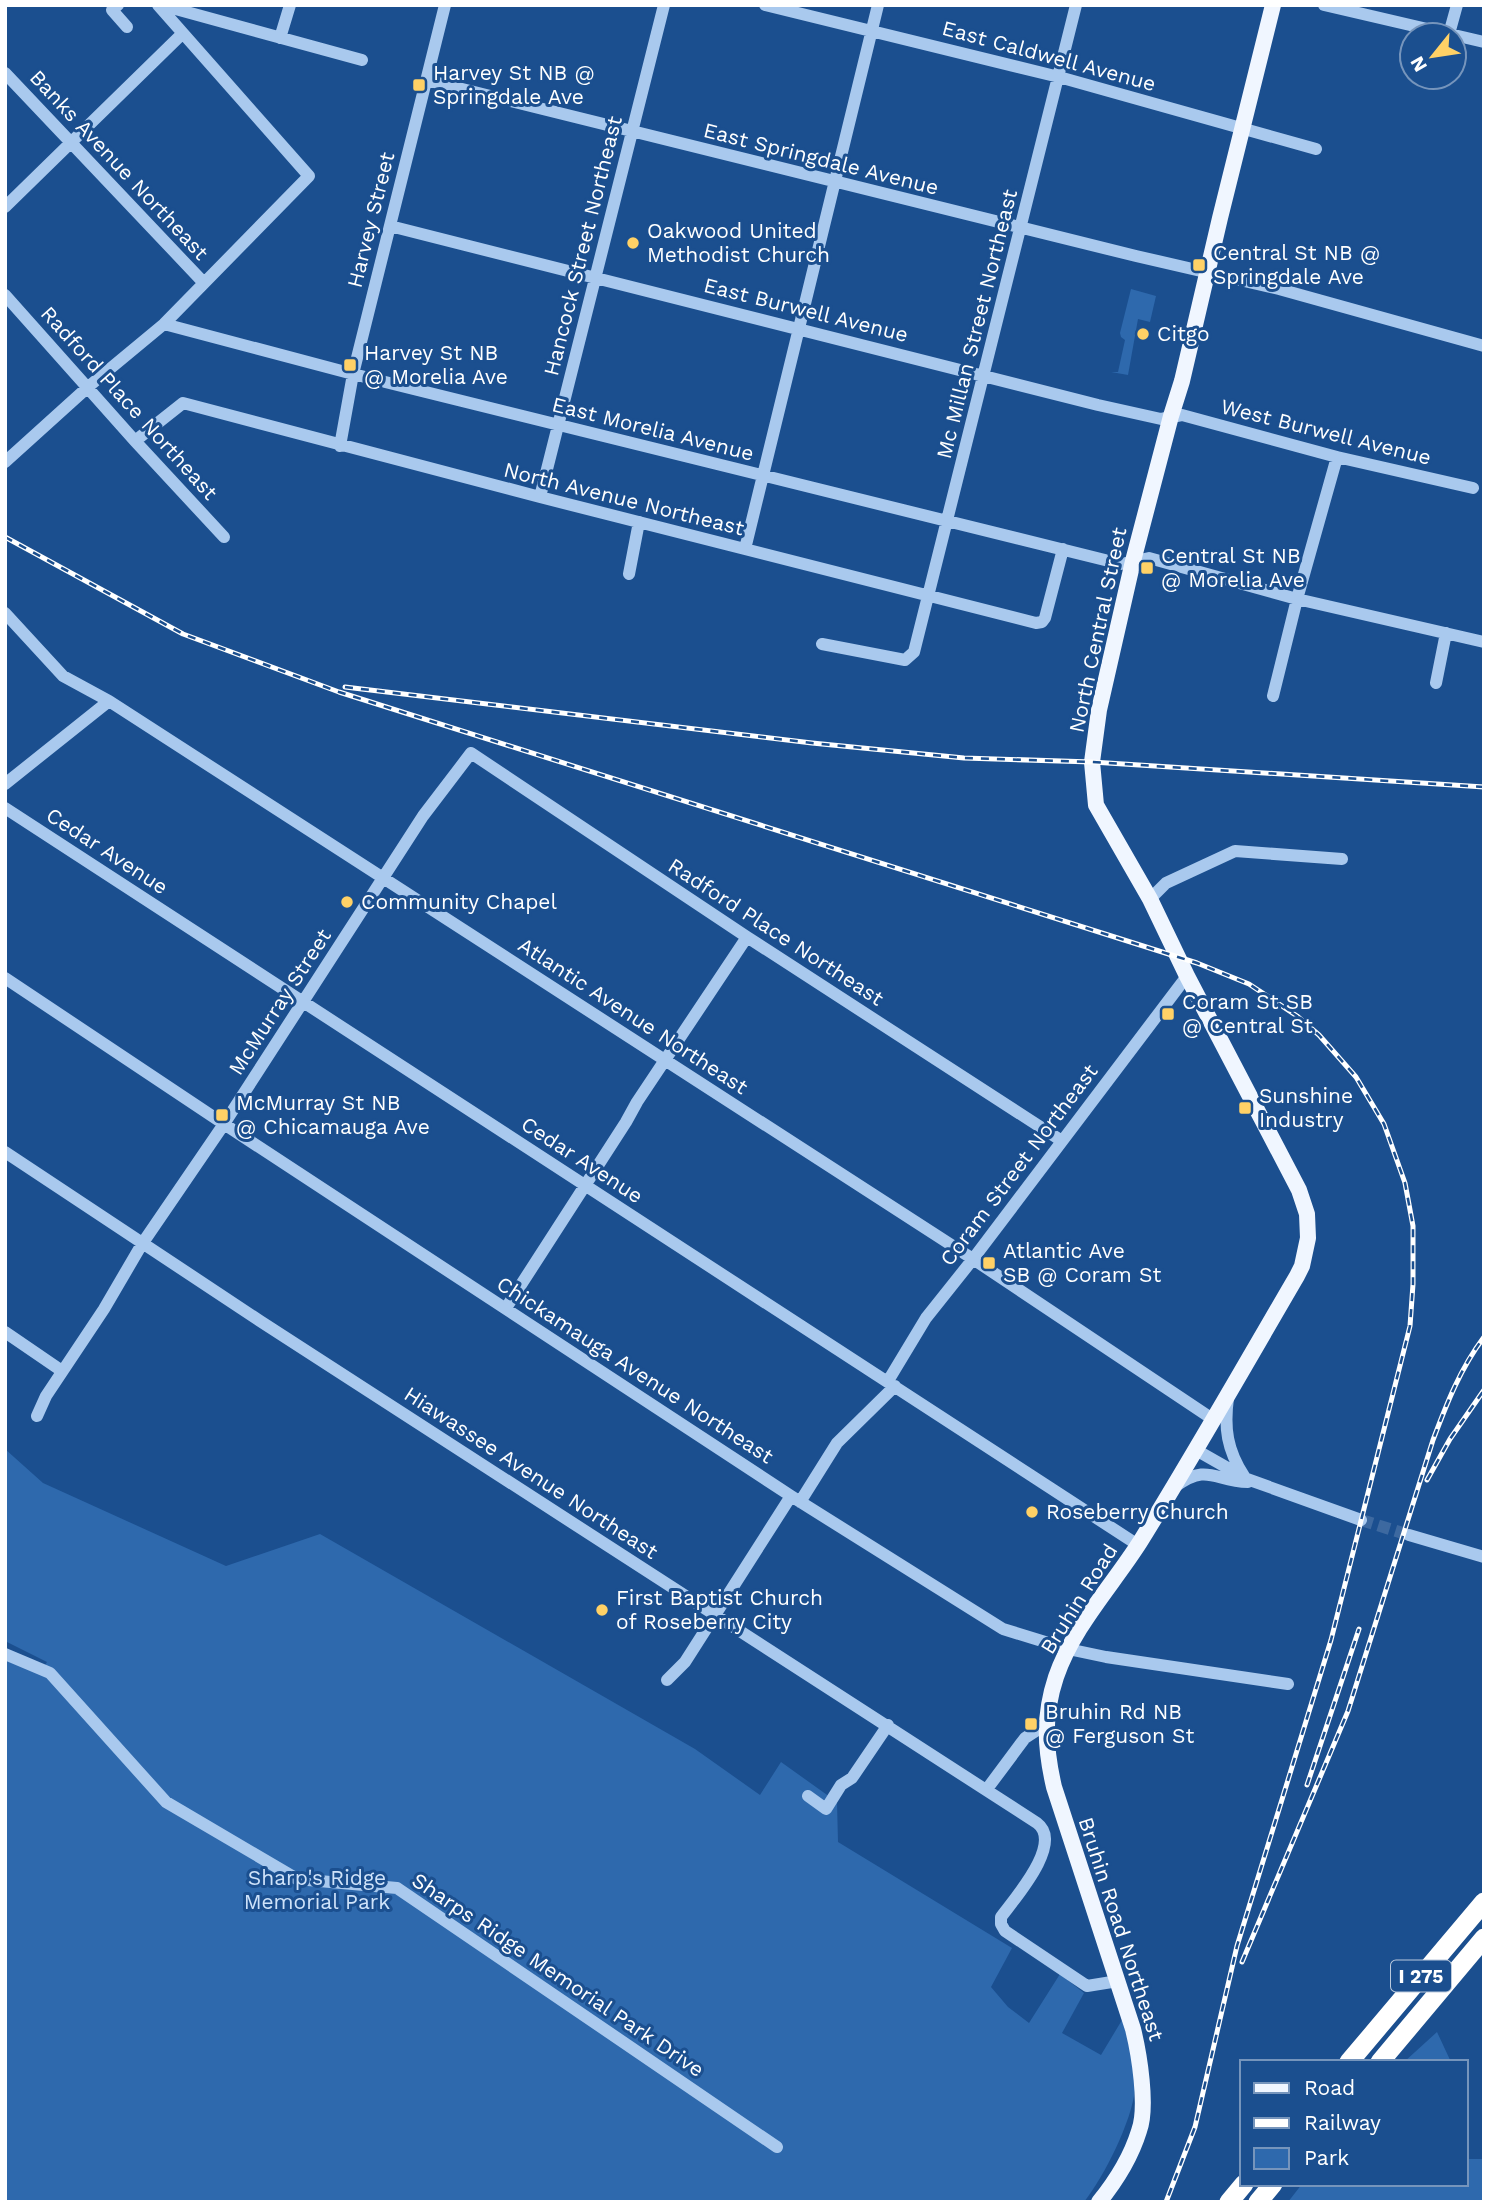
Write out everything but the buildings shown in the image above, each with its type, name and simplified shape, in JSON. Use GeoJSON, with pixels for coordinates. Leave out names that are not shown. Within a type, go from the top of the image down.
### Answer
{"type":"FeatureCollection","features":[{"type":"Feature","properties":{"kind":"highway","name":"I 275"},"geometry":{"type":"LineString","coordinates":[[1351,2060],[1484,1902]]}},
{"type":"Feature","properties":{"kind":"highway","name":"I 275"},"geometry":{"type":"LineString","coordinates":[[1382,2060],[1484,1938]]}},
{"type":"Feature","properties":{"kind":"highway"},"geometry":{"type":"LineString","coordinates":[[1229,2202],[1242,2186]]}},
{"type":"Feature","properties":{"kind":"highway"},"geometry":{"type":"LineString","coordinates":[[1258,2202],[1271,2186]]}},
{"type":"Feature","properties":{"kind":"main road","name":"North Central Street"},"geometry":{"type":"LineString","coordinates":[[1196,1450],[1302,1266],[1308,1227],[1304,1203],[1292,1174],[1187,976],[1150,899],[1096,805],[1092,762],[1099,710],[1133,561],[1182,382],[1241,128],[1273,5]]}},
{"type":"Feature","properties":{"kind":"main road","name":"Bruhin Road"},"geometry":{"type":"LineString","coordinates":[[1046,1743],[1045,1726],[1052,1689],[1068,1650],[1138,1545],[1196,1450]]}},
{"type":"Feature","properties":{"kind":"main road","name":"Bruhin Road Northeast"},"geometry":{"type":"LineString","coordinates":[[1046,1743],[1062,1814],[1133,2029],[1141,2068],[1140,2129],[1116,2182],[1099,2202]]}},
{"type":"Feature","properties":{"kind":"street"},"geometry":{"type":"LineString","coordinates":[[118,5],[112,10],[127,27]]}},
{"type":"Feature","properties":{"kind":"street"},"geometry":{"type":"LineString","coordinates":[[5,462],[88,387],[164,324],[309,176],[159,5]]}},
{"type":"Feature","properties":{"kind":"street"},"geometry":{"type":"LineString","coordinates":[[159,5],[362,60]]}},
{"type":"Feature","properties":{"kind":"street"},"geometry":{"type":"LineString","coordinates":[[280,38],[290,5]]}},
{"type":"Feature","properties":{"kind":"street","name":"Harvey Street"},"geometry":{"type":"LineString","coordinates":[[340,446],[353,374],[445,5]]}},
{"type":"Feature","properties":{"kind":"street","name":"Hancock Street Northeast"},"geometry":{"type":"LineString","coordinates":[[540,497],[664,5]]}},
{"type":"Feature","properties":{"kind":"street","name":"East Caldwell Avenue"},"geometry":{"type":"LineString","coordinates":[[765,5],[1059,77],[1316,149]]}},
{"type":"Feature","properties":{"kind":"street"},"geometry":{"type":"LineString","coordinates":[[745,549],[878,5]]}},
{"type":"Feature","properties":{"kind":"street","name":"Mc Millan Street Northeast"},"geometry":{"type":"LineString","coordinates":[[822,644],[905,660],[914,652],[1076,5]]}},
{"type":"Feature","properties":{"kind":"street"},"geometry":{"type":"LineString","coordinates":[[1324,5],[1358,9],[1401,21]]}},
{"type":"Feature","properties":{"kind":"street"},"geometry":{"type":"LineString","coordinates":[[5,207],[182,34]]}},
{"type":"Feature","properties":{"kind":"street","name":"Banks Avenue Northeast"},"geometry":{"type":"LineString","coordinates":[[5,73],[204,283]]}},
{"type":"Feature","properties":{"kind":"street","name":"East Springdale Avenue"},"geometry":{"type":"LineString","coordinates":[[426,80],[1020,228],[1279,289],[1484,346]]}},
{"type":"Feature","properties":{"kind":"street","name":"East Burwell Avenue"},"geometry":{"type":"LineString","coordinates":[[390,226],[984,376],[1161,419],[1171,416]]}},
{"type":"Feature","properties":{"kind":"street","name":"Radford Place Northeast"},"geometry":{"type":"LineString","coordinates":[[5,295],[224,537]]}},
{"type":"Feature","properties":{"kind":"street","name":"East Morelia Avenue"},"geometry":{"type":"LineString","coordinates":[[164,324],[353,374],[1121,564],[1149,558],[1297,599],[1484,642]]}},
{"type":"Feature","properties":{"kind":"street","name":"North Avenue Northeast"},"geometry":{"type":"LineString","coordinates":[[135,441],[183,403],[340,446],[1036,623],[1045,618],[1063,549]]}},
{"type":"Feature","properties":{"kind":"street","name":"West Burwell Avenue"},"geometry":{"type":"LineString","coordinates":[[1171,416],[1182,415],[1337,457],[1473,488]]}},
{"type":"Feature","properties":{"kind":"street"},"geometry":{"type":"LineString","coordinates":[[1273,696],[1337,457]]}},
{"type":"Feature","properties":{"kind":"street"},"geometry":{"type":"LineString","coordinates":[[629,574],[639,522]]}},
{"type":"Feature","properties":{"kind":"street","name":"Atlantic Avenue Northeast"},"geometry":{"type":"LineString","coordinates":[[5,613],[63,676],[110,701],[384,877],[973,1259],[1214,1420]]}},
{"type":"Feature","properties":{"kind":"street"},"geometry":{"type":"LineString","coordinates":[[1436,683],[1446,633]]}},
{"type":"Feature","properties":{"kind":"street"},"geometry":{"type":"LineString","coordinates":[[5,784],[110,701]]}},
{"type":"Feature","properties":{"kind":"street","name":"Radford Place Northeast"},"geometry":{"type":"LineString","coordinates":[[471,753],[747,937],[1062,1141]]}},
{"type":"Feature","properties":{"kind":"street","name":"McMurray Street"},"geometry":{"type":"LineString","coordinates":[[37,1416],[46,1396],[104,1309],[142,1244],[224,1124],[423,816],[471,753]]}},
{"type":"Feature","properties":{"kind":"street","name":"Cedar Avenue"},"geometry":{"type":"LineString","coordinates":[[5,808],[1138,1545]]}},
{"type":"Feature","properties":{"kind":"street"},"geometry":{"type":"LineString","coordinates":[[1150,899],[1167,883],[1235,851],[1342,859]]}},
{"type":"Feature","properties":{"kind":"street"},"geometry":{"type":"LineString","coordinates":[[506,1308],[637,1102],[747,937]]}},
{"type":"Feature","properties":{"kind":"street","name":"Coram Street Northeast"},"geometry":{"type":"LineString","coordinates":[[667,1680],[685,1662],[715,1614],[837,1443],[891,1384],[926,1318],[1187,976]]}},
{"type":"Feature","properties":{"kind":"street","name":"Chickamauga Avenue Northeast"},"geometry":{"type":"LineString","coordinates":[[5,978],[795,1499],[1003,1629],[1068,1650],[1289,1684]]}},
{"type":"Feature","properties":{"kind":"street","name":"Hiawassee Avenue Northeast"},"geometry":{"type":"LineString","coordinates":[[5,1152],[142,1244],[987,1788],[1043,1827],[1046,1842],[1043,1852],[1033,1872],[1001,1917],[1001,1924],[1005,1931],[1087,1986],[1118,1981]]}},
{"type":"Feature","properties":{"kind":"street"},"geometry":{"type":"LineString","coordinates":[[5,1332],[62,1371]]}},
{"type":"Feature","properties":{"kind":"street"},"geometry":{"type":"LineString","coordinates":[[1228,1395],[1227,1440],[1234,1461],[1250,1481]]}},
{"type":"Feature","properties":{"kind":"street"},"geometry":{"type":"LineString","coordinates":[[1196,1450],[1250,1481],[1361,1520]]}},
{"type":"Feature","properties":{"kind":"street"},"geometry":{"type":"LineString","coordinates":[[1173,1488],[1188,1477],[1198,1474],[1238,1482],[1250,1481]]}},
{"type":"Feature","properties":{"kind":"street"},"geometry":{"type":"LineString","coordinates":[[1409,1535],[1484,1557]]}},
{"type":"Feature","properties":{"kind":"street","name":"Sharps Ridge Memorial Park Drive"},"geometry":{"type":"LineString","coordinates":[[5,1654],[50,1673],[166,1802],[297,1879],[397,1888],[777,2147]]}},
{"type":"Feature","properties":{"kind":"street"},"geometry":{"type":"LineString","coordinates":[[808,1796],[826,1809],[841,1785],[852,1778],[888,1725]]}},
{"type":"Feature","properties":{"kind":"street"},"geometry":{"type":"LineString","coordinates":[[987,1788],[1025,1738],[1045,1726]]}},
{"type":"Feature","properties":{"kind":"green space"},"geometry":{"type":"Polygon","coordinates":[[[1131,289],[1156,296],[1150,322],[1138,319],[1128,375],[1111,372],[1118,372],[1125,340],[1120,333],[1131,289]]]}},
{"type":"Feature","properties":{"kind":"green space","name":"Sharp's Ridge Memorial Park"},"geometry":{"type":"Polygon","coordinates":[[[5,1449],[43,1483],[226,1566],[320,1534],[695,1749],[760,1795],[781,1762],[837,1802],[838,1842],[1012,1948],[991,1987],[1008,2007],[1029,2023],[1060,1974],[1084,1993],[1062,2033],[1101,2055],[1122,2020],[1135,2071],[1133,2102],[1116,2148],[1092,2191],[1084,2202],[5,2202],[5,1659],[42,1670],[47,1662],[5,1641],[5,1449]]]}},
{"type":"Feature","properties":{"kind":"green space"},"geometry":{"type":"Polygon","coordinates":[[[1437,2032],[1450,2060],[1406,2060],[1437,2032]]]}},
{"type":"Feature","properties":{"kind":"green space"},"geometry":{"type":"Polygon","coordinates":[[[1468,2159],[1484,2159],[1484,2202],[1288,2202],[1300,2186],[1468,2186],[1468,2159]]]}},
{"type":"Feature","properties":{"kind":"tunnel"},"geometry":{"type":"LineString","coordinates":[[1361,1520],[1409,1535]]}},
{"type":"Feature","properties":{"kind":"railway"},"geometry":{"type":"LineString","coordinates":[[5,537],[183,634],[339,692],[1197,963],[1249,984],[1297,1016],[1319,1035],[1356,1077],[1384,1124],[1405,1183],[1413,1226],[1410,1326],[1331,1640],[1237,1946],[1195,2127],[1166,2202]]}},
{"type":"Feature","properties":{"kind":"railway"},"geometry":{"type":"LineString","coordinates":[[345,687],[812,743],[964,758],[1092,762],[1484,787]]}},
{"type":"Feature","properties":{"kind":"railway"},"geometry":{"type":"LineString","coordinates":[[1242,1962],[1348,1711],[1438,1426],[1461,1374],[1484,1337]]}},
{"type":"Feature","properties":{"kind":"railway"},"geometry":{"type":"LineString","coordinates":[[1427,1480],[1450,1439],[1484,1390]]}},
{"type":"Feature","properties":{"kind":"railway"},"geometry":{"type":"LineString","coordinates":[[1307,1785],[1359,1629]]}},
{"type":"Feature","properties":{"kind":"place","name":"Harvey St NB @ Springdale Ave"},"geometry":{"type":"Point","coordinates":[419,85]}},
{"type":"Feature","properties":{"kind":"place","name":"Oakwood United Methodist Church"},"geometry":{"type":"Point","coordinates":[633,243]}},
{"type":"Feature","properties":{"kind":"place","name":"Central St NB @ Springdale Ave"},"geometry":{"type":"Point","coordinates":[1199,265]}},
{"type":"Feature","properties":{"kind":"place","name":"Citgo"},"geometry":{"type":"Point","coordinates":[1143,334]}},
{"type":"Feature","properties":{"kind":"place","name":"Harvey St NB @ Morelia Ave"},"geometry":{"type":"Point","coordinates":[350,365]}},
{"type":"Feature","properties":{"kind":"place","name":"Central St NB @ Morelia Ave"},"geometry":{"type":"Point","coordinates":[1147,568]}},
{"type":"Feature","properties":{"kind":"place","name":"Community Chapel"},"geometry":{"type":"Point","coordinates":[347,902]}},
{"type":"Feature","properties":{"kind":"place","name":"Coram St SB @ Central St"},"geometry":{"type":"Point","coordinates":[1168,1014]}},
{"type":"Feature","properties":{"kind":"place","name":"Sunshine Industry"},"geometry":{"type":"Point","coordinates":[1245,1108]}},
{"type":"Feature","properties":{"kind":"place","name":"McMurray St NB @ Chicamauga Ave"},"geometry":{"type":"Point","coordinates":[222,1115]}},
{"type":"Feature","properties":{"kind":"place","name":"Atlantic Ave SB @ Coram St"},"geometry":{"type":"Point","coordinates":[989,1263]}},
{"type":"Feature","properties":{"kind":"place","name":"Roseberry Church"},"geometry":{"type":"Point","coordinates":[1032,1512]}},
{"type":"Feature","properties":{"kind":"place","name":"First Baptist Church of Roseberry City"},"geometry":{"type":"Point","coordinates":[602,1610]}},
{"type":"Feature","properties":{"kind":"place","name":"Bruhin Rd NB @ Ferguson St"},"geometry":{"type":"Point","coordinates":[1031,1724]}}]}
